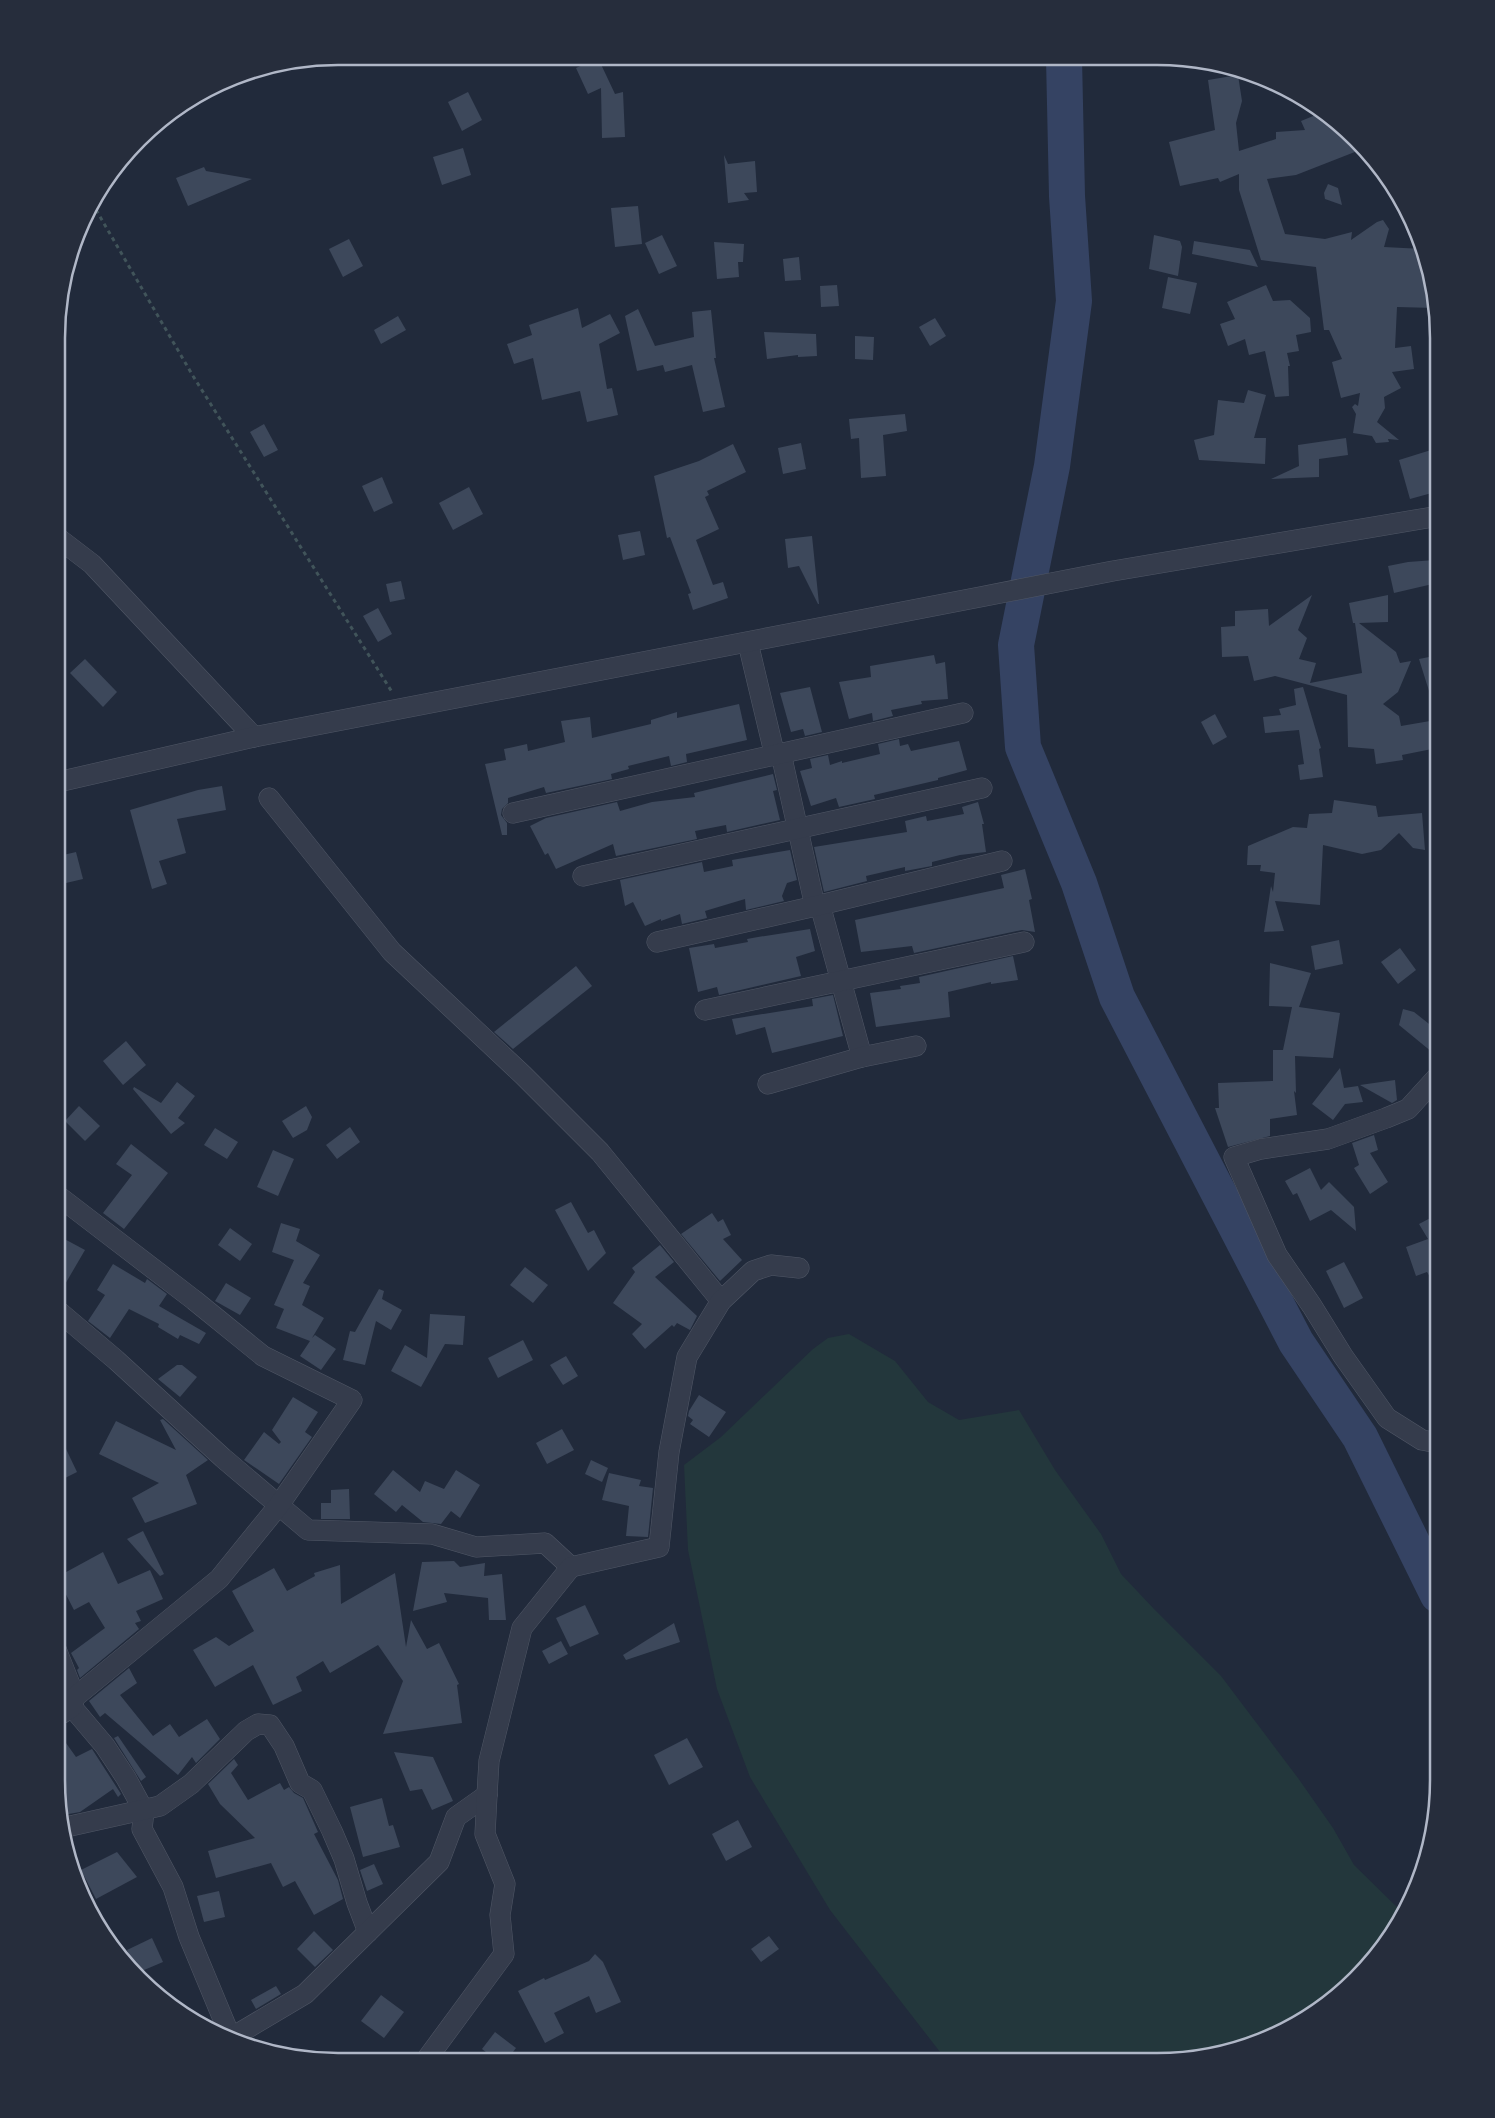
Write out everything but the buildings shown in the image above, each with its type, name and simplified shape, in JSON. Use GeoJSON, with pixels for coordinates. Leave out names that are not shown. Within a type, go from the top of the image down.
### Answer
{"type":"FeatureCollection","features":[{"type":"Feature","properties":{"kind":"street"},"geometry":{"type":"LineString","coordinates":[[65,780],[254,737],[1113,571],[1430,518]]}},
{"type":"Feature","properties":{"kind":"street"},"geometry":{"type":"LineString","coordinates":[[65,543],[92,564],[254,737]]}},
{"type":"Feature","properties":{"kind":"street"},"geometry":{"type":"LineString","coordinates":[[748,643],[818,906],[842,981],[862,1057]]}},
{"type":"Feature","properties":{"kind":"street"},"geometry":{"type":"LineString","coordinates":[[514,813],[963,713]]}},
{"type":"Feature","properties":{"kind":"street"},"geometry":{"type":"LineString","coordinates":[[582,876],[982,788]]}},
{"type":"Feature","properties":{"kind":"street"},"geometry":{"type":"LineString","coordinates":[[270,798],[392,952],[523,1075],[600,1152],[722,1301]]}},
{"type":"Feature","properties":{"kind":"street"},"geometry":{"type":"LineString","coordinates":[[657,942],[818,906],[1002,861]]}},
{"type":"Feature","properties":{"kind":"street"},"geometry":{"type":"LineString","coordinates":[[705,1010],[1024,942]]}},
{"type":"Feature","properties":{"kind":"street"},"geometry":{"type":"LineString","coordinates":[[768,1084],[862,1057],[916,1046]]}},
{"type":"Feature","properties":{"kind":"street"},"geometry":{"type":"LineString","coordinates":[[1430,1085],[1408,1109],[1386,1118],[1328,1139],[1260,1149],[1234,1157],[1277,1255],[1343,1356],[1387,1418],[1422,1440],[1430,1442]]}},
{"type":"Feature","properties":{"kind":"street"},"geometry":{"type":"LineString","coordinates":[[65,1201],[194,1300],[263,1356],[352,1400],[279,1505],[218,1579],[68,1707]]}},
{"type":"Feature","properties":{"kind":"street"},"geometry":{"type":"LineString","coordinates":[[431,2053],[504,1954],[500,1915],[505,1884],[486,1834],[487,1796],[489,1762],[522,1628],[571,1567],[659,1547],[669,1452],[687,1357],[722,1301],[753,1270],[771,1265],[800,1268]]}},
{"type":"Feature","properties":{"kind":"street"},"geometry":{"type":"LineString","coordinates":[[65,1317],[116,1360],[223,1458],[308,1530],[432,1534],[476,1548],[545,1543],[571,1567]]}},
{"type":"Feature","properties":{"kind":"street"},"geometry":{"type":"LineString","coordinates":[[65,1692],[68,1707],[105,1746],[126,1778],[144,1811],[142,1829],[173,1887],[189,1937],[226,2029]]}},
{"type":"Feature","properties":{"kind":"street"},"geometry":{"type":"LineString","coordinates":[[69,1826],[160,1806],[191,1784],[246,1731],[258,1724],[270,1726],[284,1746],[300,1783],[312,1790],[332,1830],[344,1859],[368,1932]]}},
{"type":"Feature","properties":{"kind":"street"},"geometry":{"type":"LineString","coordinates":[[238,2034],[305,1994],[439,1862],[456,1817],[487,1796]]}},
{"type":"Feature","properties":{"kind":"path"},"geometry":{"type":"LineString","coordinates":[[97,211],[193,376],[403,709]]}},
{"type":"Feature","properties":{"kind":"green space"},"geometry":{"type":"Polygon","coordinates":[[[849,1334],[895,1361],[928,1402],[959,1420],[1019,1410],[1055,1470],[1101,1534],[1121,1574],[1221,1676],[1298,1778],[1333,1828],[1354,1865],[1398,1908],[1374,1946],[1350,1973],[1323,1997],[1278,2025],[1245,2039],[1193,2051],[1157,2053],[941,2053],[830,1910],[750,1777],[717,1689],[688,1550],[684,1465],[721,1437],[813,1349],[828,1338],[849,1334]]]}},
{"type":"Feature","properties":{"kind":"waterway"},"geometry":{"type":"LineString","coordinates":[[1064,65],[1067,196],[1074,301],[1052,466],[1016,645],[1023,747],[1079,883],[1117,997],[1296,1342],[1360,1437],[1430,1579]]}}]}
